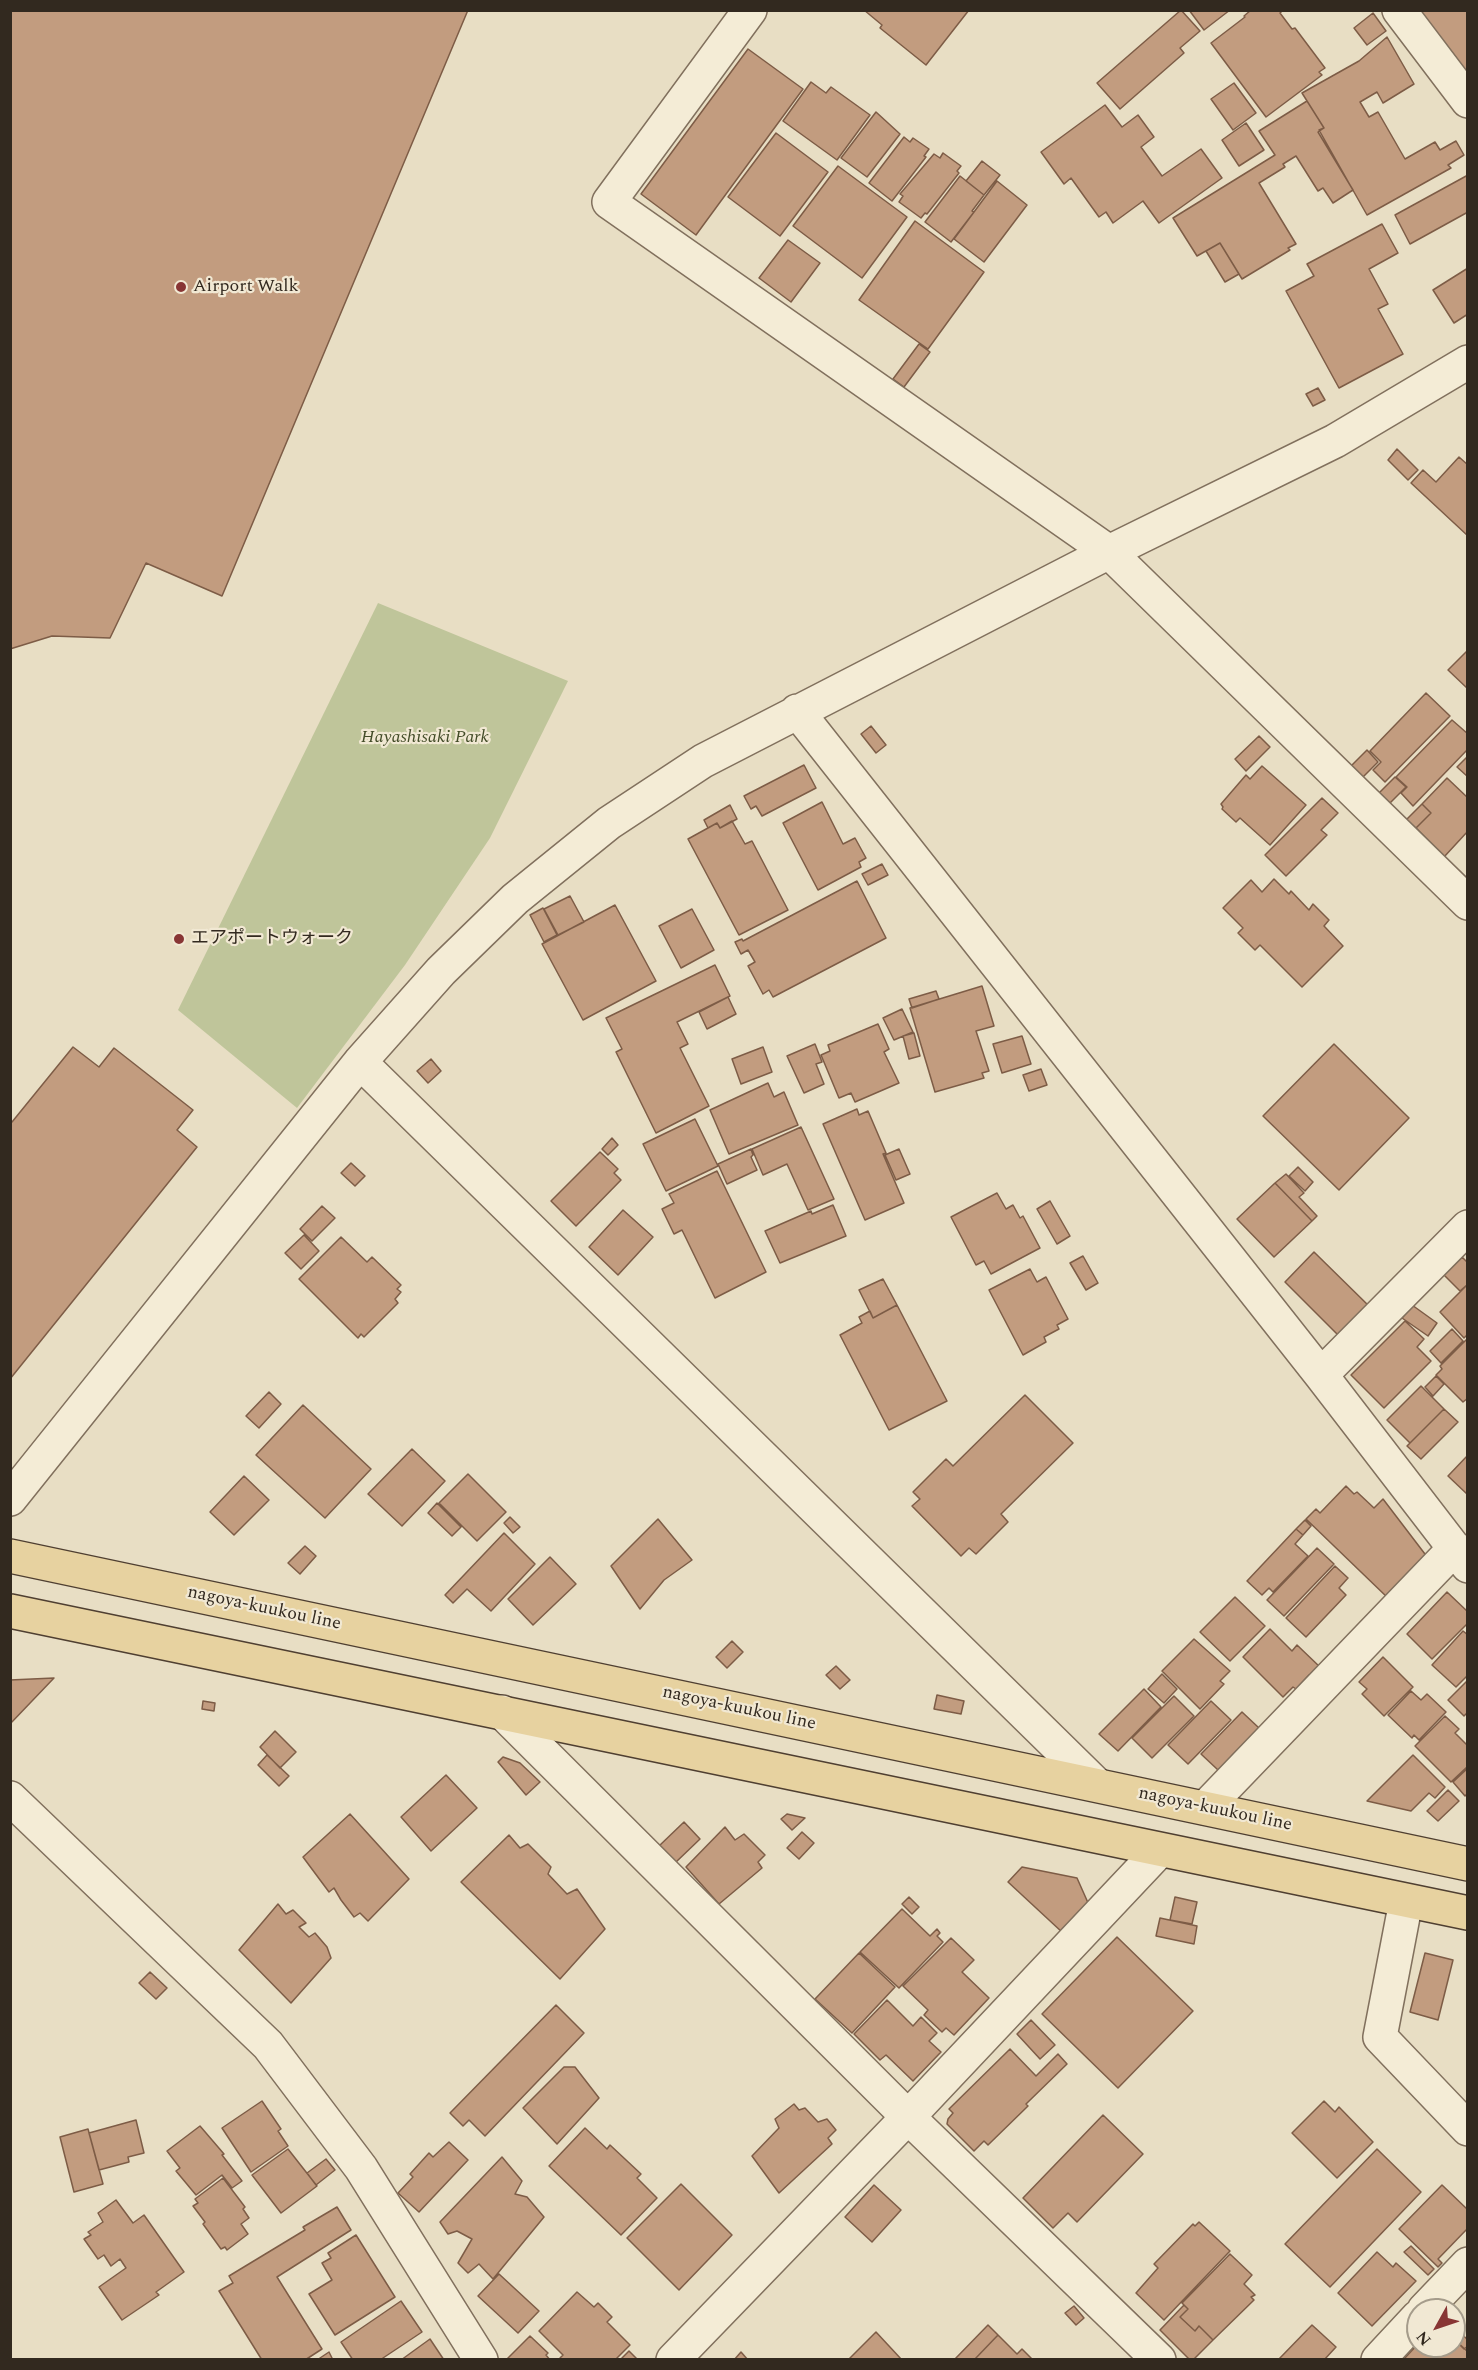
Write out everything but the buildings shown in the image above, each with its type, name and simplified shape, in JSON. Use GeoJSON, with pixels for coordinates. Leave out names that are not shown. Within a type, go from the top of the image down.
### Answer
{"type":"FeatureCollection","features":[{"type":"Feature","properties":{"kind":"main road","name":"nagoya-kuukou line"},"geometry":{"type":"LineString","coordinates":[[10,1556],[1467,1863]]}},
{"type":"Feature","properties":{"kind":"main road"},"geometry":{"type":"LineString","coordinates":[[10,1611],[1159,1851],[1467,1913]]}},
{"type":"Feature","properties":{"kind":"street"},"geometry":{"type":"LineString","coordinates":[[750,10],[609,202],[1109,552],[1467,903]]}},
{"type":"Feature","properties":{"kind":"street"},"geometry":{"type":"LineString","coordinates":[[1399,10],[1467,101]]}},
{"type":"Feature","properties":{"kind":"street"},"geometry":{"type":"LineString","coordinates":[[10,1498],[360,1062],[441,971],[515,899],[609,823],[703,761],[1109,552],[1335,441],[1467,362]]}},
{"type":"Feature","properties":{"kind":"street"},"geometry":{"type":"LineString","coordinates":[[797,711],[1322,1375],[1461,1557],[1205,1808]]}},
{"type":"Feature","properties":{"kind":"street"},"geometry":{"type":"LineString","coordinates":[[360,1062],[1095,1783]]}},
{"type":"Feature","properties":{"kind":"street"},"geometry":{"type":"LineString","coordinates":[[1322,1375],[1467,1227]]}},
{"type":"Feature","properties":{"kind":"street"},"geometry":{"type":"LineString","coordinates":[[502,1712],[908,2117],[1159,2360]]}},
{"type":"Feature","properties":{"kind":"street"},"geometry":{"type":"LineString","coordinates":[[10,1798],[268,2045],[361,2168],[481,2360]]}},
{"type":"Feature","properties":{"kind":"street"},"geometry":{"type":"LineString","coordinates":[[673,2360],[908,2117],[1159,1851]]}},
{"type":"Feature","properties":{"kind":"street"},"geometry":{"type":"LineString","coordinates":[[1406,1901],[1380,2037],[1467,2128]]}},
{"type":"Feature","properties":{"kind":"street"},"geometry":{"type":"LineString","coordinates":[[1435,2298],[1467,2264]]}},
{"type":"Feature","properties":{"kind":"street"},"geometry":{"type":"LineString","coordinates":[[1378,2360],[1406,2330]]}},
{"type":"Feature","properties":{"kind":"green space","name":"Hayashisaki Park"},"geometry":{"type":"Polygon","coordinates":[[[378,603],[568,681],[490,838],[405,965],[297,1108],[178,1010],[378,603]]]}},
{"type":"Feature","properties":{"kind":"place","name":"Airport Walk"},"geometry":{"type":"Point","coordinates":[181,287]}},
{"type":"Feature","properties":{"kind":"place","name":"エアポートウォーク"},"geometry":{"type":"Point","coordinates":[179,939]}}]}
